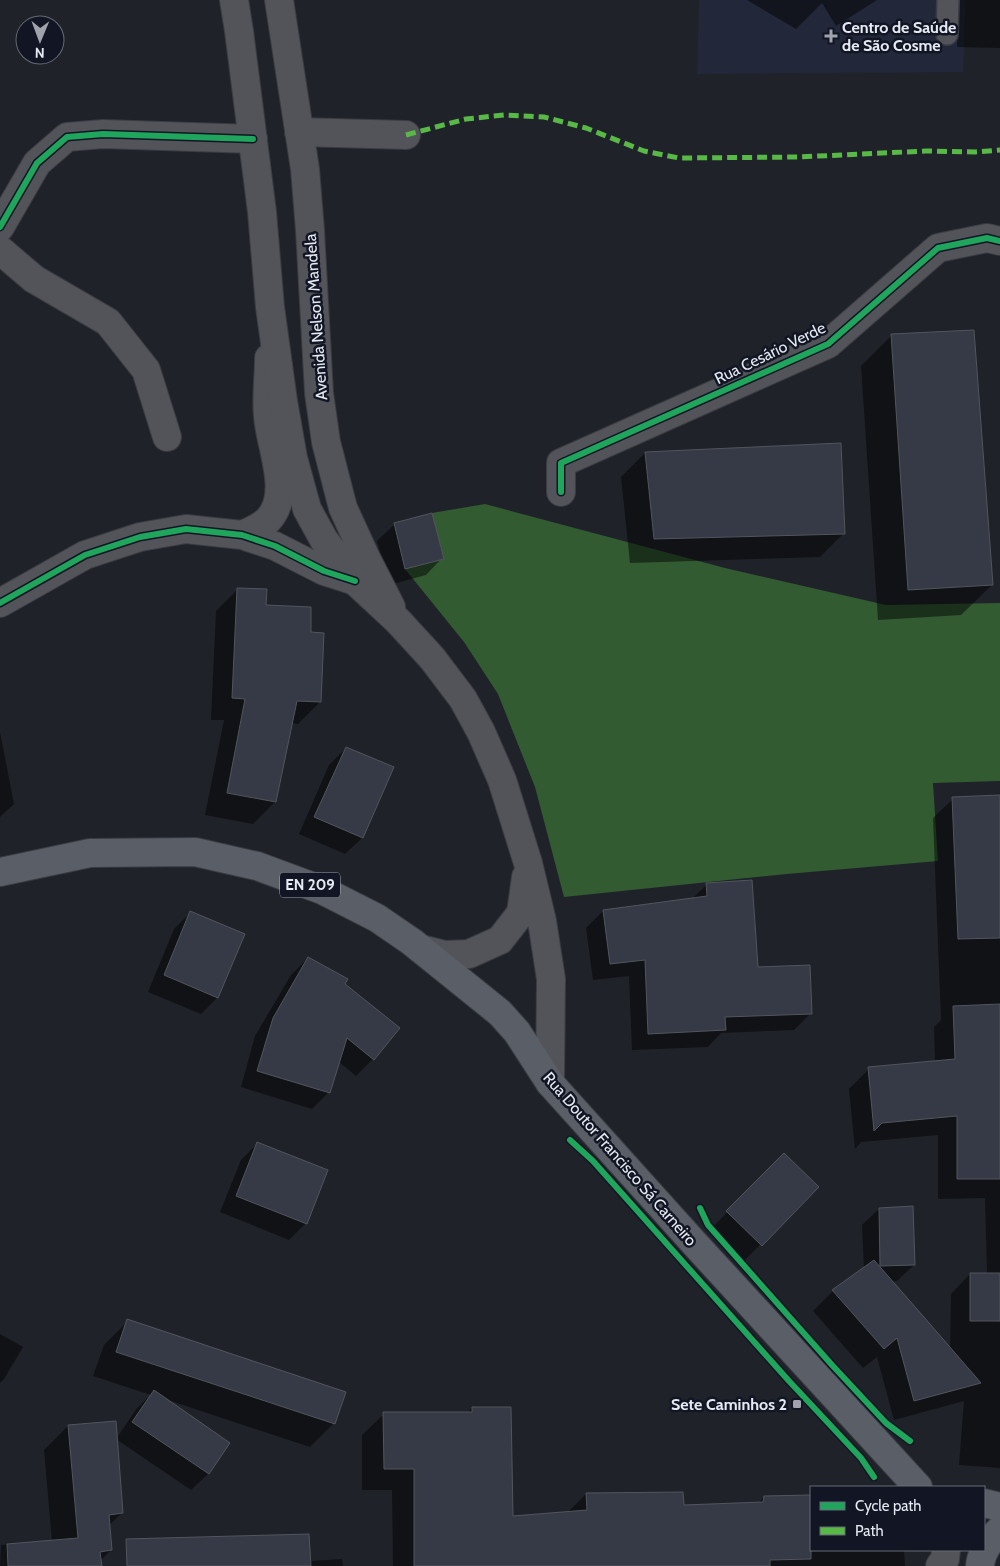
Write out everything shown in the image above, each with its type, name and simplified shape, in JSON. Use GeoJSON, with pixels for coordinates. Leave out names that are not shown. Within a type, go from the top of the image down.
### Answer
{"type":"FeatureCollection","features":[{"type":"Feature","properties":{"kind":"main road"},"geometry":{"type":"LineString","coordinates":[[234,0],[240,31],[262,212],[270,307],[293,458],[308,509],[324,540],[354,581],[398,621],[438,665],[462,699],[481,732],[502,780],[528,863],[542,921],[551,979],[550,1083]]}},
{"type":"Feature","properties":{"kind":"main road","name":"Avenida Nelson Mandela"},"geometry":{"type":"LineString","coordinates":[[279,0],[305,169],[319,393],[326,442],[343,508],[398,621]]}},
{"type":"Feature","properties":{"kind":"main road"},"geometry":{"type":"LineString","coordinates":[[299,132],[406,135]]}},
{"type":"Feature","properties":{"kind":"main road"},"geometry":{"type":"LineString","coordinates":[[0,226],[37,163],[67,137],[103,134],[253,139]]}},
{"type":"Feature","properties":{"kind":"main road","name":"Rua Cesário Verde"},"geometry":{"type":"LineString","coordinates":[[562,492],[561,463],[828,344],[938,248],[987,238],[1000,241]]}},
{"type":"Feature","properties":{"kind":"main road"},"geometry":{"type":"LineString","coordinates":[[0,250],[34,279],[108,322],[146,370],[167,437]]}},
{"type":"Feature","properties":{"kind":"main road"},"geometry":{"type":"LineString","coordinates":[[242,535],[257,528],[269,519],[280,498],[278,469],[268,416],[270,307]]}},
{"type":"Feature","properties":{"kind":"main road"},"geometry":{"type":"LineString","coordinates":[[0,603],[85,555],[140,536],[186,529],[242,535],[274,546],[324,570],[354,581]]}},
{"type":"Feature","properties":{"kind":"main road","name":"Rua Doutor Francisco Sá Carneiro"},"geometry":{"type":"LineString","coordinates":[[0,872],[90,853],[195,852],[257,866],[322,890],[377,918],[421,949],[500,1013],[517,1032],[550,1083],[917,1486]]}},
{"type":"Feature","properties":{"kind":"main road"},"geometry":{"type":"LineString","coordinates":[[421,949],[445,955],[469,954],[500,940],[521,913],[528,863]]}},
{"type":"Feature","properties":{"kind":"main road","name":"Rua Doutor Francisco Sá Carneiro"},"geometry":{"type":"LineString","coordinates":[[892,1459],[937,1486]]}},
{"type":"Feature","properties":{"kind":"main road"},"geometry":{"type":"LineString","coordinates":[[985,1503],[1000,1507]]}},
{"type":"Feature","properties":{"kind":"main road"},"geometry":{"type":"LineString","coordinates":[[985,1547],[1000,1530]]}},
{"type":"Feature","properties":{"kind":"main road"},"geometry":{"type":"LineString","coordinates":[[940,1566],[945,1559],[946,1551]]}},
{"type":"Feature","properties":{"kind":"main road"},"geometry":{"type":"LineString","coordinates":[[975,1562],[982,1551]]}},
{"type":"Feature","properties":{"kind":"lane"},"geometry":{"type":"LineString","coordinates":[[948,0],[948,34]]}},
{"type":"Feature","properties":{"kind":"shaded area","name":"Centro de Saúde de São Cosme"},"geometry":{"type":"Polygon","coordinates":[[[699,0],[966,0],[963,72],[697,74],[699,0]]]}},
{"type":"Feature","properties":{"kind":"green space"},"geometry":{"type":"Polygon","coordinates":[[[485,504],[725,568],[886,605],[1000,603],[1000,781],[933,783],[938,861],[787,874],[564,897],[535,787],[498,694],[464,642],[405,569],[432,513],[485,504]]]}},
{"type":"Feature","properties":{"kind":"building"},"geometry":{"type":"Polygon","coordinates":[[[974,330],[993,585],[908,590],[891,334],[974,330]]]}},
{"type":"Feature","properties":{"kind":"building"},"geometry":{"type":"Polygon","coordinates":[[[841,443],[845,534],[654,539],[645,452],[841,443]]]}},
{"type":"Feature","properties":{"kind":"building"},"geometry":{"type":"Polygon","coordinates":[[[432,513],[444,559],[405,569],[394,523],[432,513]]]}},
{"type":"Feature","properties":{"kind":"building"},"geometry":{"type":"Polygon","coordinates":[[[237,588],[267,589],[266,605],[311,607],[311,632],[324,633],[321,702],[297,701],[276,802],[227,793],[245,699],[232,698],[237,588]]]}},
{"type":"Feature","properties":{"kind":"building"},"geometry":{"type":"Polygon","coordinates":[[[346,747],[394,767],[363,838],[314,817],[346,747]]]}},
{"type":"Feature","properties":{"kind":"building"},"geometry":{"type":"Polygon","coordinates":[[[1000,795],[1000,938],[958,939],[952,797],[1000,795]]]}},
{"type":"Feature","properties":{"kind":"building"},"geometry":{"type":"Polygon","coordinates":[[[752,880],[758,967],[810,965],[812,1014],[725,1017],[726,1030],[648,1034],[645,960],[610,964],[603,910],[707,896],[706,883],[752,880]]]}},
{"type":"Feature","properties":{"kind":"building"},"geometry":{"type":"Polygon","coordinates":[[[190,911],[245,934],[218,998],[164,975],[190,911]]]}},
{"type":"Feature","properties":{"kind":"building"},"geometry":{"type":"Polygon","coordinates":[[[308,957],[348,979],[345,984],[400,1028],[374,1060],[347,1038],[330,1093],[257,1071],[273,1018],[308,957]]]}},
{"type":"Feature","properties":{"kind":"building"},"geometry":{"type":"Polygon","coordinates":[[[1000,1004],[1000,1179],[957,1179],[957,1116],[882,1123],[874,1131],[868,1067],[955,1059],[953,1006],[1000,1004]]]}},
{"type":"Feature","properties":{"kind":"building"},"geometry":{"type":"Polygon","coordinates":[[[257,1142],[328,1170],[307,1224],[236,1196],[257,1142]]]}},
{"type":"Feature","properties":{"kind":"building"},"geometry":{"type":"Polygon","coordinates":[[[784,1153],[819,1187],[762,1246],[726,1211],[784,1153]]]}},
{"type":"Feature","properties":{"kind":"building"},"geometry":{"type":"Polygon","coordinates":[[[913,1206],[915,1265],[880,1266],[879,1208],[913,1206]]]}},
{"type":"Feature","properties":{"kind":"building"},"geometry":{"type":"Polygon","coordinates":[[[874,1260],[981,1383],[914,1401],[897,1338],[884,1349],[832,1290],[874,1260]]]}},
{"type":"Feature","properties":{"kind":"building"},"geometry":{"type":"Polygon","coordinates":[[[970,1273],[1000,1273],[1000,1321],[970,1321],[970,1273]]]}},
{"type":"Feature","properties":{"kind":"building"},"geometry":{"type":"Polygon","coordinates":[[[127,1319],[346,1392],[335,1424],[116,1352],[127,1319]]]}},
{"type":"Feature","properties":{"kind":"building"},"geometry":{"type":"Polygon","coordinates":[[[154,1390],[230,1443],[209,1474],[132,1422],[154,1390]]]}},
{"type":"Feature","properties":{"kind":"building"},"geometry":{"type":"Polygon","coordinates":[[[472,1407],[511,1407],[513,1516],[587,1510],[586,1493],[683,1492],[684,1505],[763,1502],[764,1496],[810,1495],[811,1559],[770,1560],[770,1566],[414,1566],[414,1469],[384,1469],[383,1412],[472,1412],[472,1407]]]}},
{"type":"Feature","properties":{"kind":"building"},"geometry":{"type":"Polygon","coordinates":[[[116,1421],[123,1513],[109,1515],[112,1550],[100,1552],[102,1566],[8,1566],[7,1544],[78,1538],[68,1425],[116,1421]]]}},
{"type":"Feature","properties":{"kind":"building"},"geometry":{"type":"Polygon","coordinates":[[[309,1534],[311,1566],[127,1566],[126,1539],[309,1534]]]}},
{"type":"Feature","properties":{"kind":"marked path"},"geometry":{"type":"LineString","coordinates":[[406,135],[466,119],[504,115],[544,117],[586,128],[644,151],[679,158],[798,157],[926,151],[975,152],[1000,150]]}},
{"type":"Feature","properties":{"kind":"cycle path"},"geometry":{"type":"LineString","coordinates":[[0,227],[37,163],[67,137],[103,134],[253,139]]}},
{"type":"Feature","properties":{"kind":"cycle path"},"geometry":{"type":"LineString","coordinates":[[561,492],[561,463],[828,344],[938,248],[987,238],[1000,241]]}},
{"type":"Feature","properties":{"kind":"cycle path"},"geometry":{"type":"LineString","coordinates":[[0,603],[85,555],[140,537],[186,529],[242,535],[275,546],[324,571],[355,581]]}},
{"type":"Feature","properties":{"kind":"cycle path"},"geometry":{"type":"LineString","coordinates":[[570,1140],[593,1161],[789,1381],[861,1458],[874,1477]]}},
{"type":"Feature","properties":{"kind":"cycle path"},"geometry":{"type":"LineString","coordinates":[[700,1208],[708,1225],[832,1365],[886,1423],[910,1441]]}},
{"type":"Feature","properties":{"kind":"place","name":"Centro de Saúde de São Cosme"},"geometry":{"type":"Point","coordinates":[831,36]}},
{"type":"Feature","properties":{"kind":"place","name":"Sete Caminhos 2"},"geometry":{"type":"Point","coordinates":[797,1404]}}]}
